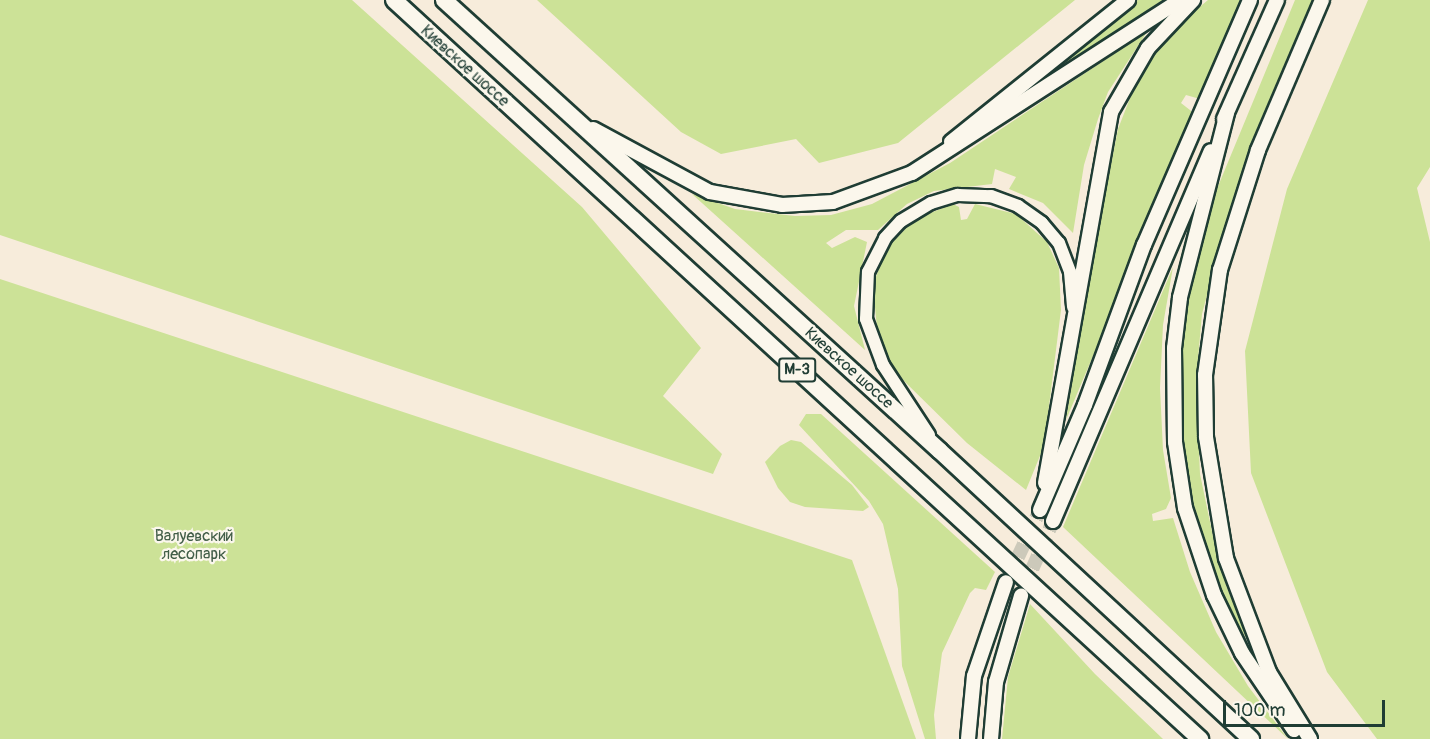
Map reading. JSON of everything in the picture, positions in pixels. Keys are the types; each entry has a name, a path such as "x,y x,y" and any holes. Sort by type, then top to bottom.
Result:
{"highway":[{"name":"Киевское шоссе","path":"394,0 1200,739"},
{"name":"Киевское шоссе","path":"444,0 940,451 1251,739"}],"main road":[{"path":"912,173 1128,0"},
{"path":"568,115 692,185 746,201 795,205 833,202 912,173 1180,0"},
{"path":"1193,0 1148,48 1112,112 1040,510 1085,405 1144,245 1250,0"},
{"path":"1053,521 1277,0"},
{"path":"1257,47 1287,0"},
{"path":"1310,739 1269,672 1226,558 1206,437 1205,375 1220,270 1258,150 1322,0"},
{"path":"1227,113 1180,298 1174,348 1175,442 1188,519 1214,596 1256,677 1301,739"},
{"path":"968,739 974,676 1006,582"},
{"path":"991,739 996,682 1021,596"}],"street":[{"path":"940,451 882,365 866,319 868,272 895,226 918,209 952,196 983,195 1012,203 1042,223 1059,243 1070,272 1074,312"}],"green space":[{"path":"0,0 352,0 582,207 701,348 663,396 722,454 713,474 0,235"},
{"path":"537,0 1075,0 898,143 819,163 796,139 721,154 681,132"},
{"path":"1138,0 1163,0 1037,84 1103,28"},
{"path":"1208,0 1242,0 1200,99 1186,95 1181,103 1195,114 1066,420 1088,280 1118,129 1137,80 1151,58 1177,26"},
{"path":"1295,0 1314,0 1234,195 1202,314 1196,381 1200,474 1214,541 1227,588 1254,651 1226,605 1209,563 1189,490 1179,416 1181,324 1202,225"},
{"path":"1368,0 1430,0 1430,167 1417,188 1430,242 1430,739 1377,739 1327,672 1251,473 1245,351 1287,189"},
{"path":"1147,32 1108,92 1098,119 1084,165 1073,233 1043,203 1009,189 1016,177 995,169 992,184 934,191 907,204 878,230 846,230 826,243 832,248 855,237 867,242 854,306 865,350 692,194 735,209 795,216 831,215 872,204 950,163"},
{"path":"953,204 959,207 961,220 967,219 975,204 1016,214 1047,242 1059,268 1061,310 1044,446 1026,490 967,443 903,380 889,361 877,329 873,285 886,249 915,219"},
{"path":"1173,267 1163,325 1160,388 1163,450 1171,498 1166,509 1152,514 1153,521 1173,518 1190,572 1216,632 1248,686 1288,739 1063,527"},
{"name":"Валуевский лесопарк","path":"0,279 852,560 916,739 0,739"},
{"path":"806,414 821,414 995,572 986,590 975,588 970,593 942,653 934,715 936,739 925,739 902,666 898,589 883,524 869,501 799,425"},
{"path":"791,440 801,442 852,485 869,507 863,511 805,507 790,502 778,488 765,462 780,446"},
{"path":"1030,604 1095,674 1163,739 1002,739 1008,677"}],"tunnel":[{"path":"1009,576 1040,510"},
{"path":"1024,588 1053,521"}]}
